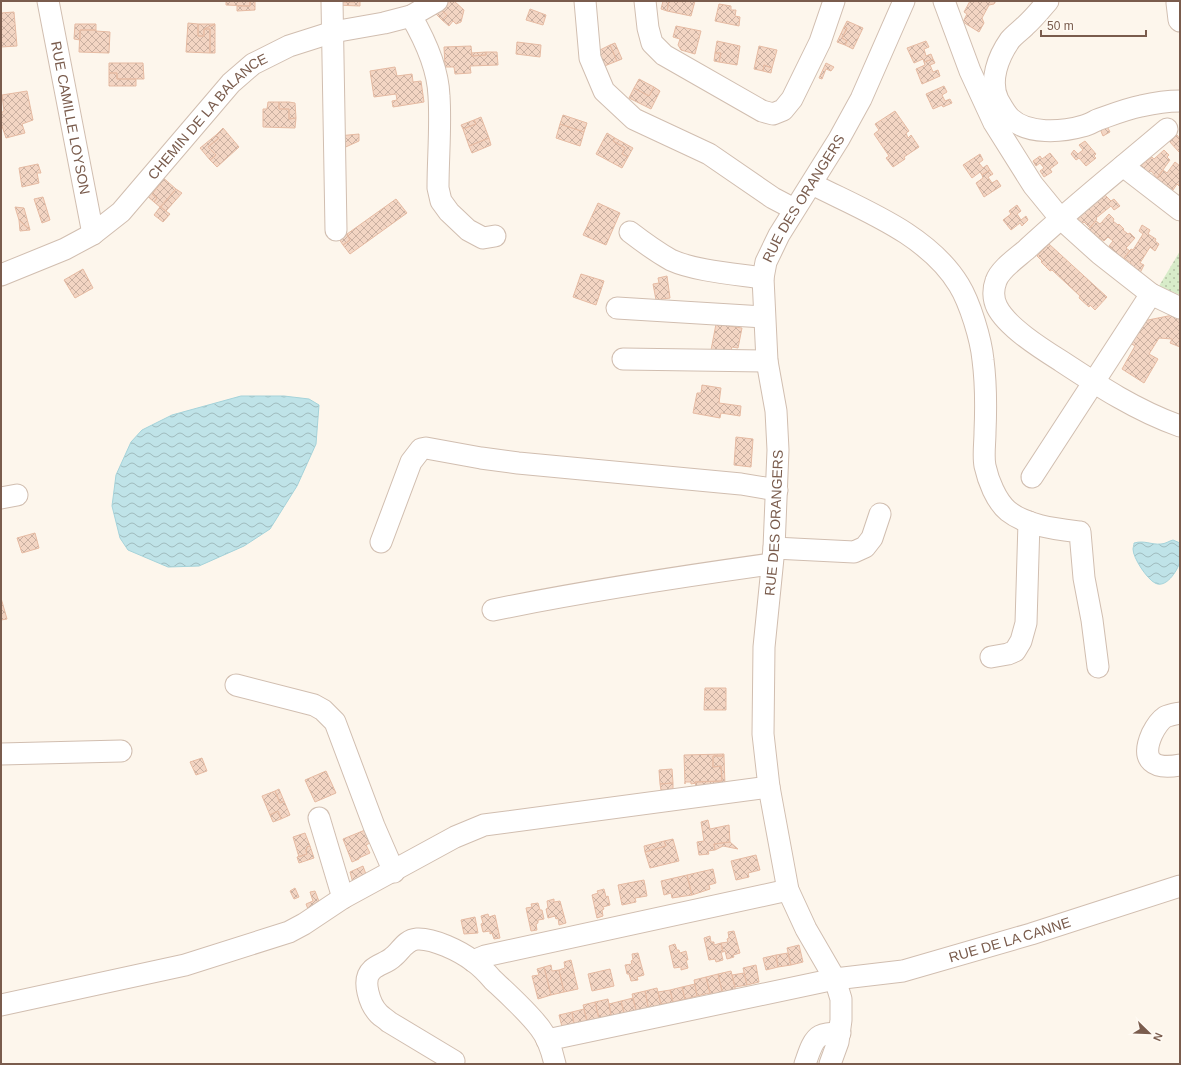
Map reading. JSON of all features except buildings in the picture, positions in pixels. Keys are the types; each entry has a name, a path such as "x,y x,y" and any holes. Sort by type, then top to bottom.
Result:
{"street":[{"name":"RUE CAMILLE LOYSON","path":"48,1 93,234"},
{"path":"332,1 336,230"},
{"name":"CHEMIN DE LA BALANCE","path":"1,275 65,248 93,234 121,212 231,83 253,64 289,46 332,32 384,23 411,16 437,1"},
{"path":"585,1 590,58 604,91 634,119 709,154 773,198 794,209"},
{"path":"645,1 648,28 652,43 664,55 762,111 774,114 783,110 792,99 820,42 834,1"},
{"name":"RUE DES ORANGERS","path":"830,1064 840,1033 841,999 835,979 806,928 788,890 769,787 763,734 764,655 773,556 778,450 776,411 767,361 763,278 766,262 779,235 794,209 812,184 845,128 860,99 904,1"},
{"path":"944,1 970,71 994,123 1033,185 1060,218 1100,254 1151,294 1180,308"},
{"path":"1048,1 1010,39 998,62 994,83 996,96 1010,118 1018,124 1029,128 1042,131 1054,131 1084,126 1113,114 1140,106 1165,101 1180,101"},
{"path":"1178,1 1180,21"},
{"path":"411,16 430,55 439,95 438,188 441,201 458,222 475,235 483,238 495,236"},
{"path":"1167,129 1060,218 999,274 994,290 994,299 997,308 1008,321 1036,344 1093,382 1133,406 1180,426"},
{"path":"1123,166 1180,210"},
{"path":"812,184 905,232 944,266 959,285 967,301 983,359 986,412 984,464 992,486 1000,502 1008,511 1029,522 1080,532 1084,578 1092,620 1098,667"},
{"path":"630,232 645,244 672,260 691,267 763,278"},
{"path":"1032,477 1151,294"},
{"path":"617,308 764,317"},
{"path":"623,359 767,361"},
{"path":"381,542 411,462 421,449 426,448 518,463 734,483 777,490"},
{"path":"493,610 555,597 667,579 773,556 854,552 865,547 872,538 880,514"},
{"path":"991,657 1008,654 1015,651 1021,641 1026,623 1029,522"},
{"path":"236,685 314,706 323,710 335,722 374,826 394,872"},
{"path":"1180,712 1165,717 1159,723 1147,749 1147,755 1158,765 1166,767 1180,764"},
{"path":"1,754 121,751"},
{"path":"1,1005 185,965 289,932 304,924 343,898 394,872 455,837 484,825 769,787"},
{"path":"318,818 343,898"},
{"name":"RUE DE LA CANNE","path":"547,1040 835,979 903,971 1031,934 1180,886"},
{"path":"473,961 485,956 788,890"},
{"path":"454,1061 389,1022 379,1014 371,1003 367,981 372,969 386,963 409,941 417,939 425,940 447,946 473,961 508,994 540,1028 547,1040 555,1064"},
{"path":"806,1064 817,1039 820,1036 825,1034 840,1033"}],"green space":[{"path":"1180,251 1180,295 1159,286"}],"water":[{"path":"241,396 284,396 309,399 319,405 316,444 297,486 270,529 244,546 199,566 168,567 128,550 120,538 112,506 116,475 131,442 142,430 172,415"},
{"path":"1173,540 1180,543 1179,566 1174,574 1163,584 1155,583 1148,577 1138,563 1133,549 1134,543 1141,542 1164,544"}]}
